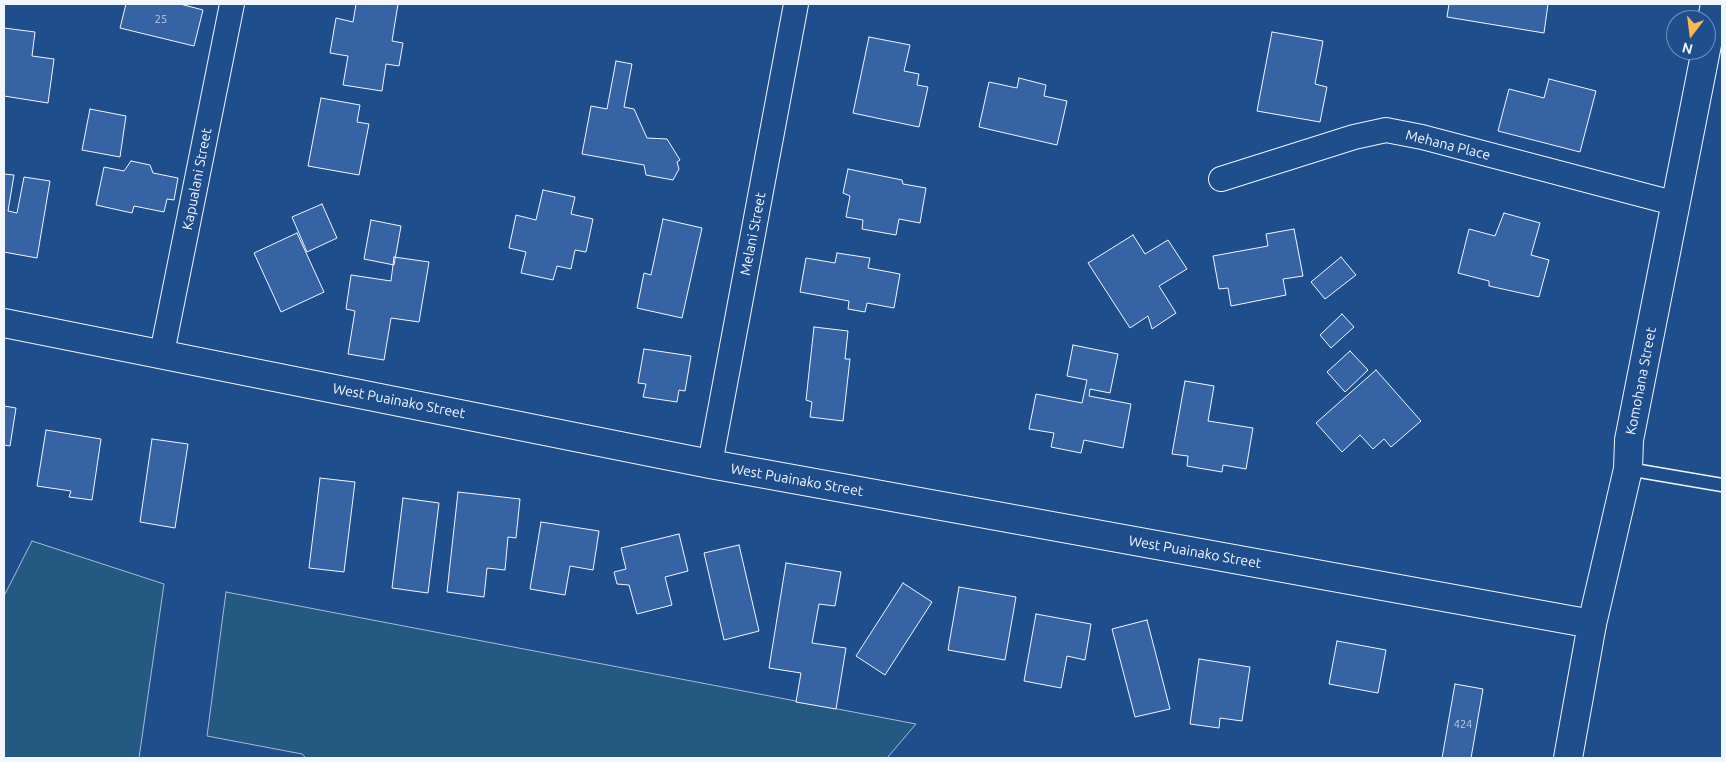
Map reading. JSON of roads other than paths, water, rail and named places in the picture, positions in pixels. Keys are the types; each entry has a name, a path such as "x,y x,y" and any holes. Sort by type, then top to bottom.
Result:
{"main road":[{"name":"Komohana Street","path":"1568,758 1592,624 1628,468 1629,440 1715,4"},
{"name":"West Puainako Street","path":"4,323 162,353 710,464 1592,624"}],"street":[{"name":"Kapualani Street","path":"162,353 232,4"},
{"name":"Melani Street","path":"710,464 796,4"},
{"name":"Mehana Place","path":"1220,179 1354,137 1386,130 1422,137 1677,204"}],"lane":[{"path":"1628,468 1722,485"}]}
